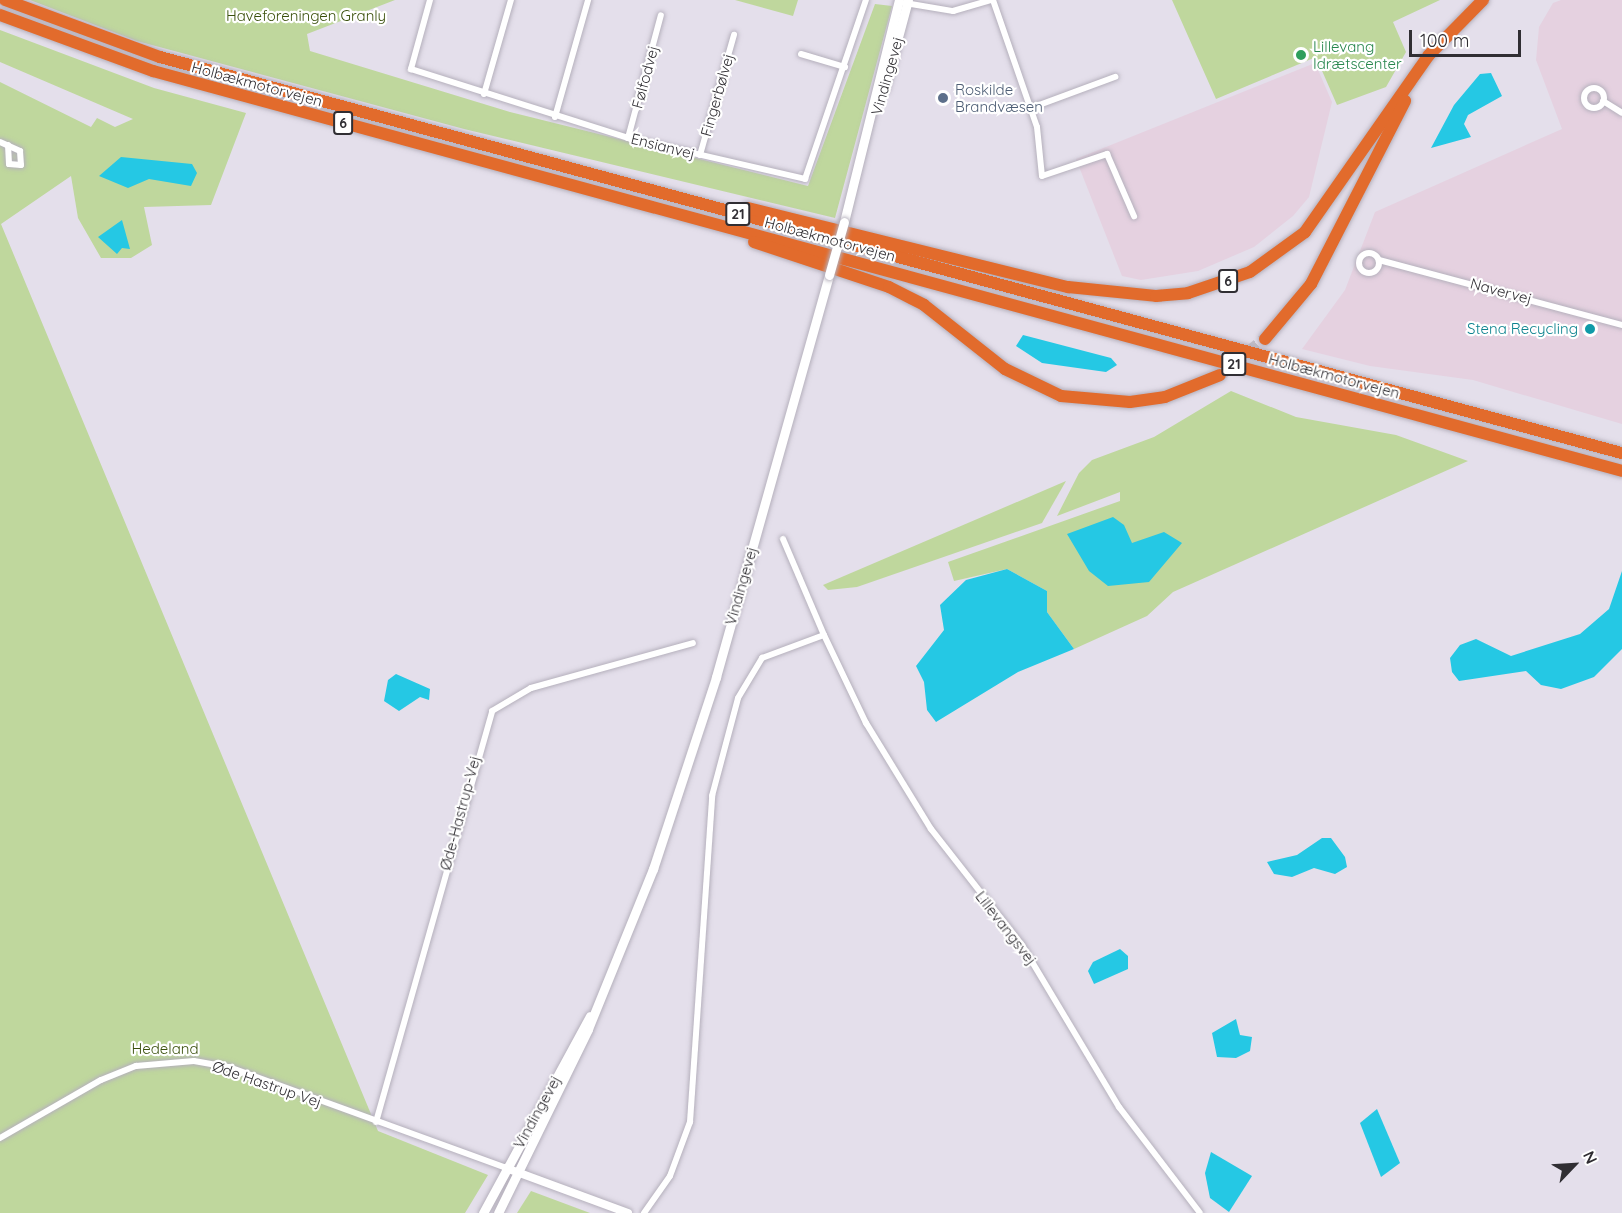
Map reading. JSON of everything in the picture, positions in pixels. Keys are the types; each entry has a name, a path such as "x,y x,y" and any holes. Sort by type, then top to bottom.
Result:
{"highway":[{"name":"Holbækmotorvejen","path":"5,0 160,57 1622,453"},
{"name":"6","path":"648,189 716,201 1068,287 1156,296 1188,293 1250,272 1305,232 1429,56 1483,0"},
{"path":"1265,339 1322,265 1406,99 1432,63 1495,0"},
{"name":"Holbækmotorvejen","path":"0,15 153,71 1622,471"},
{"name":"6","path":"691,217 889,287 924,305 1005,369 1061,396 1130,402 1165,397 1220,375"}],"main road":[{"name":"Vindingevej","path":"498,1213 520,1173 593,1011 685,777 844,222 902,1"},
{"name":"Vindingevej","path":"483,1213 582,1026 593,1011"}],"street":[{"name":"Ensianvej","path":"430,0 411,69 555,117 628,138 806,180 867,0"},
{"path":"484,94 511,0"},
{"path":"555,117 588,0"},
{"path":"902,1 953,11 992,0 1031,108 1043,178 1107,154 1134,216"},
{"name":"Følfodvej","path":"628,138 661,15"},
{"name":"Fingerbølvej","path":"700,155 734,35"},
{"path":"801,54 846,67"},
{"path":"1031,108 1115,77"},
{"path":"1603,101 1622,113"},
{"path":"0,142 8,145"},
{"name":"Navervej","path":"1379,260 1622,325"},
{"name":"Lillevangsvej","path":"783,539 866,723 931,830 1022,945 1119,1107 1200,1213"},
{"path":"644,1213 670,1176 690,1122 712,796 738,699 762,658 824,634"},
{"name":"Øde-Hastrup-Vej","path":"376,1122 492,711 531,688 693,643"},
{"name":"Øde Hastrup Vej","path":"0,1138 101,1080 165,1061 229,1067 506,1168"},
{"path":"506,1168 628,1213"}],"shaded area":[{"path":"1561,0 1622,0 1622,424 1473,380 1370,366 1302,349 1345,290 1375,212 1562,129 1536,60 1539,27 1553,3"},
{"path":"1315,63 1332,102 1309,197 1293,216 1254,247 1198,271 1141,280 1122,276 1076,159"}],"green space":[{"name":"Haveforeningen Granly","path":"30,0 395,0 307,34 310,51 510,112 808,186 875,4 892,6 835,218 464,129 137,41"},
{"path":"735,0 798,0 793,16"},
{"name":"Lillevang Idrætscenter","path":"1172,0 1440,0 1393,22 1406,52 1386,87 1337,105 1316,57 1216,99"},
{"name":"Hedeland","path":"0,30 154,88 246,113 211,205 144,207 152,245 131,258 101,258 78,218 71,176 1,224 378,1131 488,1175 465,1213 0,1213 0,82 91,127 97,118 115,127 133,119 0,62"},
{"path":"1231,391 1296,417 1396,435 1468,461 1173,592 1147,616 1074,649 1047,612 1047,591 1007,569 954,581 948,562 1120,501 1120,492 1057,516 1079,473 1092,460 1154,437"},
{"path":"1066,481 1042,523 857,587 828,590 823,585"},
{"path":"531,1191 590,1213 517,1213"}],"water":[{"path":"1491,73 1502,96 1468,115 1464,124 1471,137 1431,148 1454,105 1480,74"},
{"path":"121,157 192,164 197,173 191,186 149,179 128,188 99,176"},
{"path":"122,220 130,249 122,248 117,254 98,237"},
{"path":"1023,335 1111,358 1117,365 1106,372 1042,363 1016,346"},
{"path":"1113,517 1124,525 1132,543 1164,532 1182,543 1149,582 1108,586 1089,571 1067,534"},
{"path":"1007,569 1047,591 1047,612 1074,649 1018,672 936,722 927,710 924,682 916,666 944,630 940,605 966,580"},
{"path":"1622,571 1622,649 1594,677 1561,689 1541,685 1526,671 1459,681 1452,672 1450,658 1460,645 1476,639 1511,656 1580,634 1609,609"},
{"path":"396,674 430,689 429,700 420,697 399,711 384,701 388,680"},
{"path":"1322,838 1331,838 1345,857 1347,867 1335,874 1314,868 1292,877 1274,874 1267,862 1297,855"},
{"path":"1120,949 1128,956 1128,969 1094,984 1088,971 1093,962"},
{"path":"1236,1019 1240,1035 1252,1037 1250,1051 1236,1058 1217,1057 1212,1033"},
{"path":"1377,1109 1400,1163 1381,1177 1360,1123"},
{"path":"1211,1152 1252,1176 1229,1212 1210,1198 1205,1173"}],"tunnel":[{"path":"1220,375 1265,339"}],"place":[{"name":"Lillevang Idrætscenter","path":"1301,55"},
{"name":"Roskilde Brandvæsen","path":"943,98"},
{"name":"Stena Recycling","path":"1590,329"}]}
